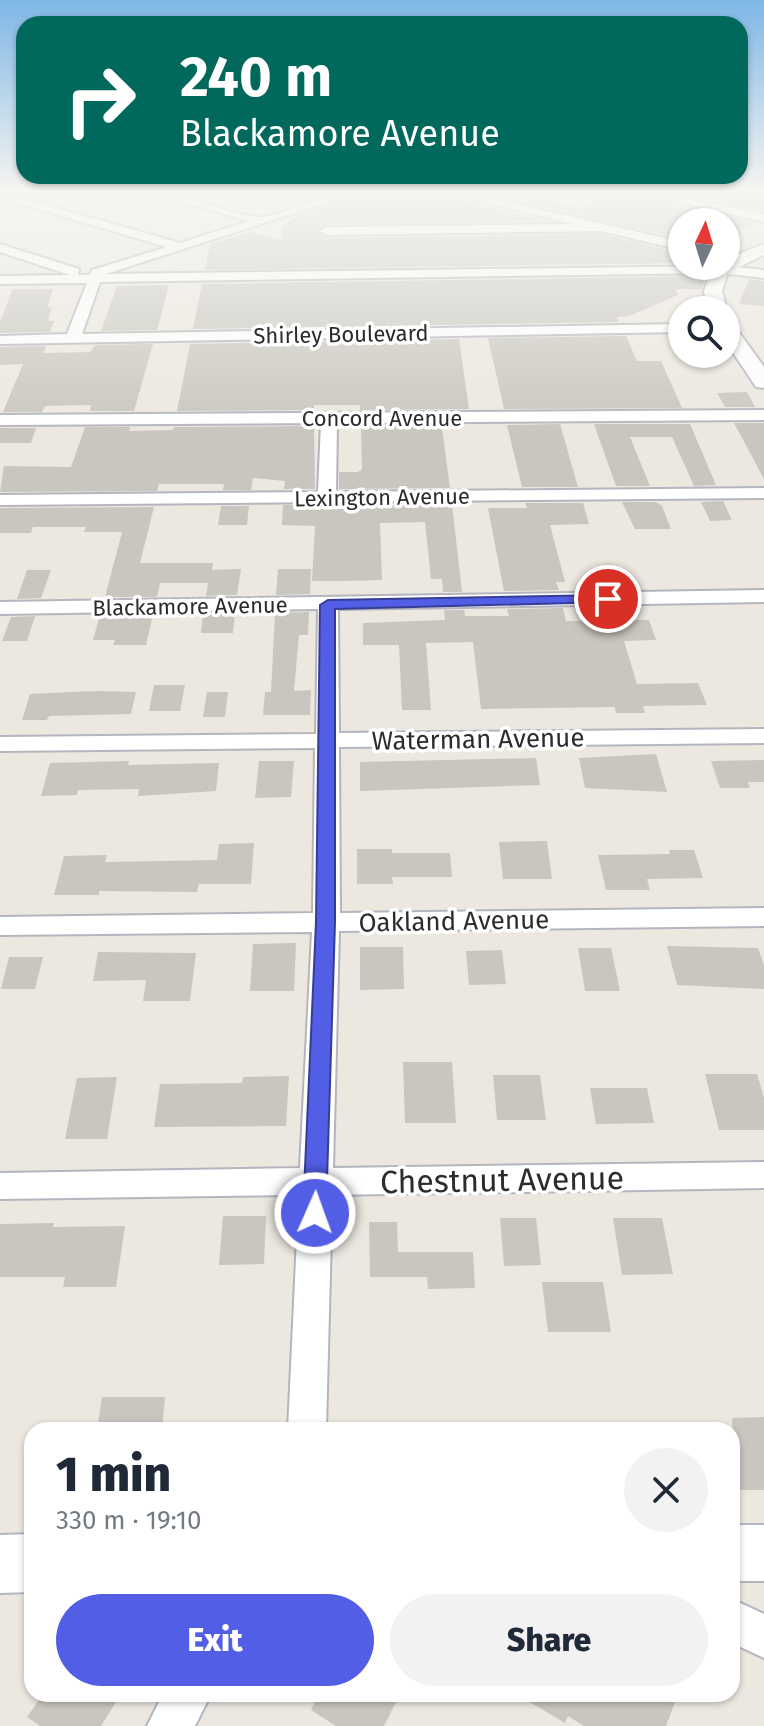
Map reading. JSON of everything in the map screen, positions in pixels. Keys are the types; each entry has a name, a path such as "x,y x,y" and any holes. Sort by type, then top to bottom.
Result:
{"street":[{"path":"75,273 92,278"},
{"path":"73,338 92,278 98,273"},
{"path":"0,280 480,273"},
{"name":"Shirley Boulevard","path":"0,340 668,328"},
{"path":"740,348 764,382"},
{"name":"Concord Avenue","path":"0,420 764,415"},
{"path":"327,498 329,419"},
{"name":"Lexington Avenue","path":"0,500 764,493"},
{"name":"Blackamore Avenue","path":"0,608 764,596"},
{"path":"307,1422 326,922 328,605"},
{"name":"Waterman Avenue","path":"0,744 764,736"},
{"name":"Oakland Avenue","path":"0,926 764,917"},
{"name":"Chestnut Avenue","path":"0,1186 764,1175"},
{"path":"740,1553 764,1553"},
{"path":"0,1564 24,1563"},
{"path":"740,1624 764,1637"},
{"path":"169,1726 184,1702"}],"building":[{"path":"668,277 668,280 705,280 702,289 675,289 678,295 668,296 668,299 630,316 617,317 619,322 193,329 202,284"},
{"path":"749,279 764,281 764,306 740,304"},
{"path":"169,285 157,330 101,331 117,286"},
{"path":"13,289 53,289 47,308 52,307 48,321 54,321 50,332 0,333 0,321"},
{"path":"626,336 637,361 661,361 682,408 504,409 488,338"},
{"path":"459,339 469,409 360,410 360,405 314,405 314,410 177,411 190,344"},
{"path":"153,344 134,411 90,411 91,405 45,406 42,412 3,412 23,364 0,365 0,347 46,346 44,353 90,352 95,345"},
{"path":"747,392 755,407 725,407 717,393"},
{"path":"734,423 764,423 764,479"},
{"path":"560,424 578,487 522,487 507,425"},
{"path":"594,424 690,424 716,485 694,486 672,437 630,437 650,486 616,486"},
{"path":"464,425 442,428 450,488 339,489 339,472 358,472 362,469 361,426"},
{"path":"314,426 315,489 284,489 285,481 253,478 251,490 223,490 224,484 159,484 157,491 0,492 4,466 71,467 85,427 130,427 129,431 173,430 174,427"},
{"path":"0,428 36,428 31,443 0,443"},
{"path":"723,501 732,520 710,521 701,502"},
{"path":"622,502 656,502 662,506 671,529 635,529"},
{"path":"525,503 583,503 589,524 550,525 565,582 556,582 559,590 504,591 488,508 527,508"},
{"path":"452,504 462,592 443,592 442,579 431,579 425,522 380,523 382,580 345,581 312,581 315,526 282,525 283,505"},
{"path":"221,506 249,506 247,525 218,525"},
{"path":"154,507 140,563 213,563 212,570 241,569 237,595 206,596 208,583 160,583 157,597 105,597 122,532 84,532 86,527 33,527 31,533 0,533 0,508"},
{"path":"278,569 311,569 310,594 276,595"},
{"path":"27,570 51,570 41,598 17,599"},
{"path":"563,608 566,621 649,620 656,640 624,641 637,684 698,683 707,705 643,706 645,713 616,713 615,707 481,709 473,642 426,643 431,710 402,710 399,645 363,645 363,623 445,620 444,610 464,610 465,616 509,616 507,609"},
{"path":"309,612 308,635 299,635 294,691 311,690 310,715 263,715 265,692 271,692 275,613"},
{"path":"235,613 233,633 201,633 203,614"},
{"path":"100,615 153,615 146,645 113,645 115,640 93,640"},
{"path":"35,616 27,641 2,641 11,617"},
{"path":"154,685 185,685 180,711 149,711"},
{"path":"136,692 131,714 49,716 47,720 22,720 30,694"},
{"path":"207,692 228,692 225,717 203,717"},
{"path":"656,754 667,792 585,788 579,758"},
{"path":"536,758 540,785 360,791 360,762"},
{"path":"764,760 764,782 748,782 750,788 720,788 711,761"},
{"path":"129,761 128,765 219,763 216,791 138,796 139,789 78,790 77,795 41,796 50,763"},
{"path":"259,761 294,761 291,797 255,798"},
{"path":"547,841 552,879 503,879 499,842"},
{"path":"254,843 251,884 199,884 197,892 99,891 99,895 54,895 64,856 107,855 105,862 217,860 219,844"},
{"path":"357,849 392,849 392,853 450,853 452,877 392,877 393,884 357,884"},
{"path":"669,850 694,850 703,878 647,879 650,890 606,890 598,855 670,854"},
{"path":"296,943 294,991 250,991 253,944"},
{"path":"667,946 758,948 764,965 764,989 677,985"},
{"path":"360,947 403,947 404,989 360,990"},
{"path":"578,948 611,948 620,991 585,991"},
{"path":"502,950 506,984 469,985 466,951"},
{"path":"98,952 196,953 190,1001 143,1001 146,980 93,981"},
{"path":"9,957 43,957 35,989 1,989"},
{"path":"403,1062 452,1062 456,1123 405,1123"},
{"path":"705,1074 757,1074 764,1098 764,1130 719,1130"},
{"path":"493,1075 540,1075 546,1120 497,1120"},
{"path":"289,1076 286,1126 154,1127 160,1084 242,1083 243,1077"},
{"path":"117,1077 107,1139 65,1139 77,1078"},
{"path":"590,1088 647,1088 654,1123 596,1124"},
{"path":"223,1216 266,1216 264,1264 219,1265"},
{"path":"500,1218 536,1218 541,1265 504,1266"},
{"path":"613,1218 662,1218 673,1274 622,1275"},
{"path":"369,1222 397,1222 398,1252 473,1252 475,1288 428,1289 427,1277 370,1277"},
{"path":"54,1223 53,1227 125,1226 116,1287 63,1287 65,1277 0,1277 0,1224"},
{"path":"542,1282 603,1282 611,1332 548,1332"},
{"path":"102,1397 165,1397 163,1422 98,1422"},
{"path":"764,1417 764,1490 740,1490 740,1422 732,1422 732,1418"},
{"path":"37,1702 116,1702 101,1726 40,1726 27,1717"},
{"path":"315,1702 396,1702 384,1726 336,1726 311,1710"},
{"path":"530,1702 675,1702 666,1726 584,1726 568,1716 565,1723"}],"route":[{"path":"315,1213 326,922 328,605 608,599"}]}
